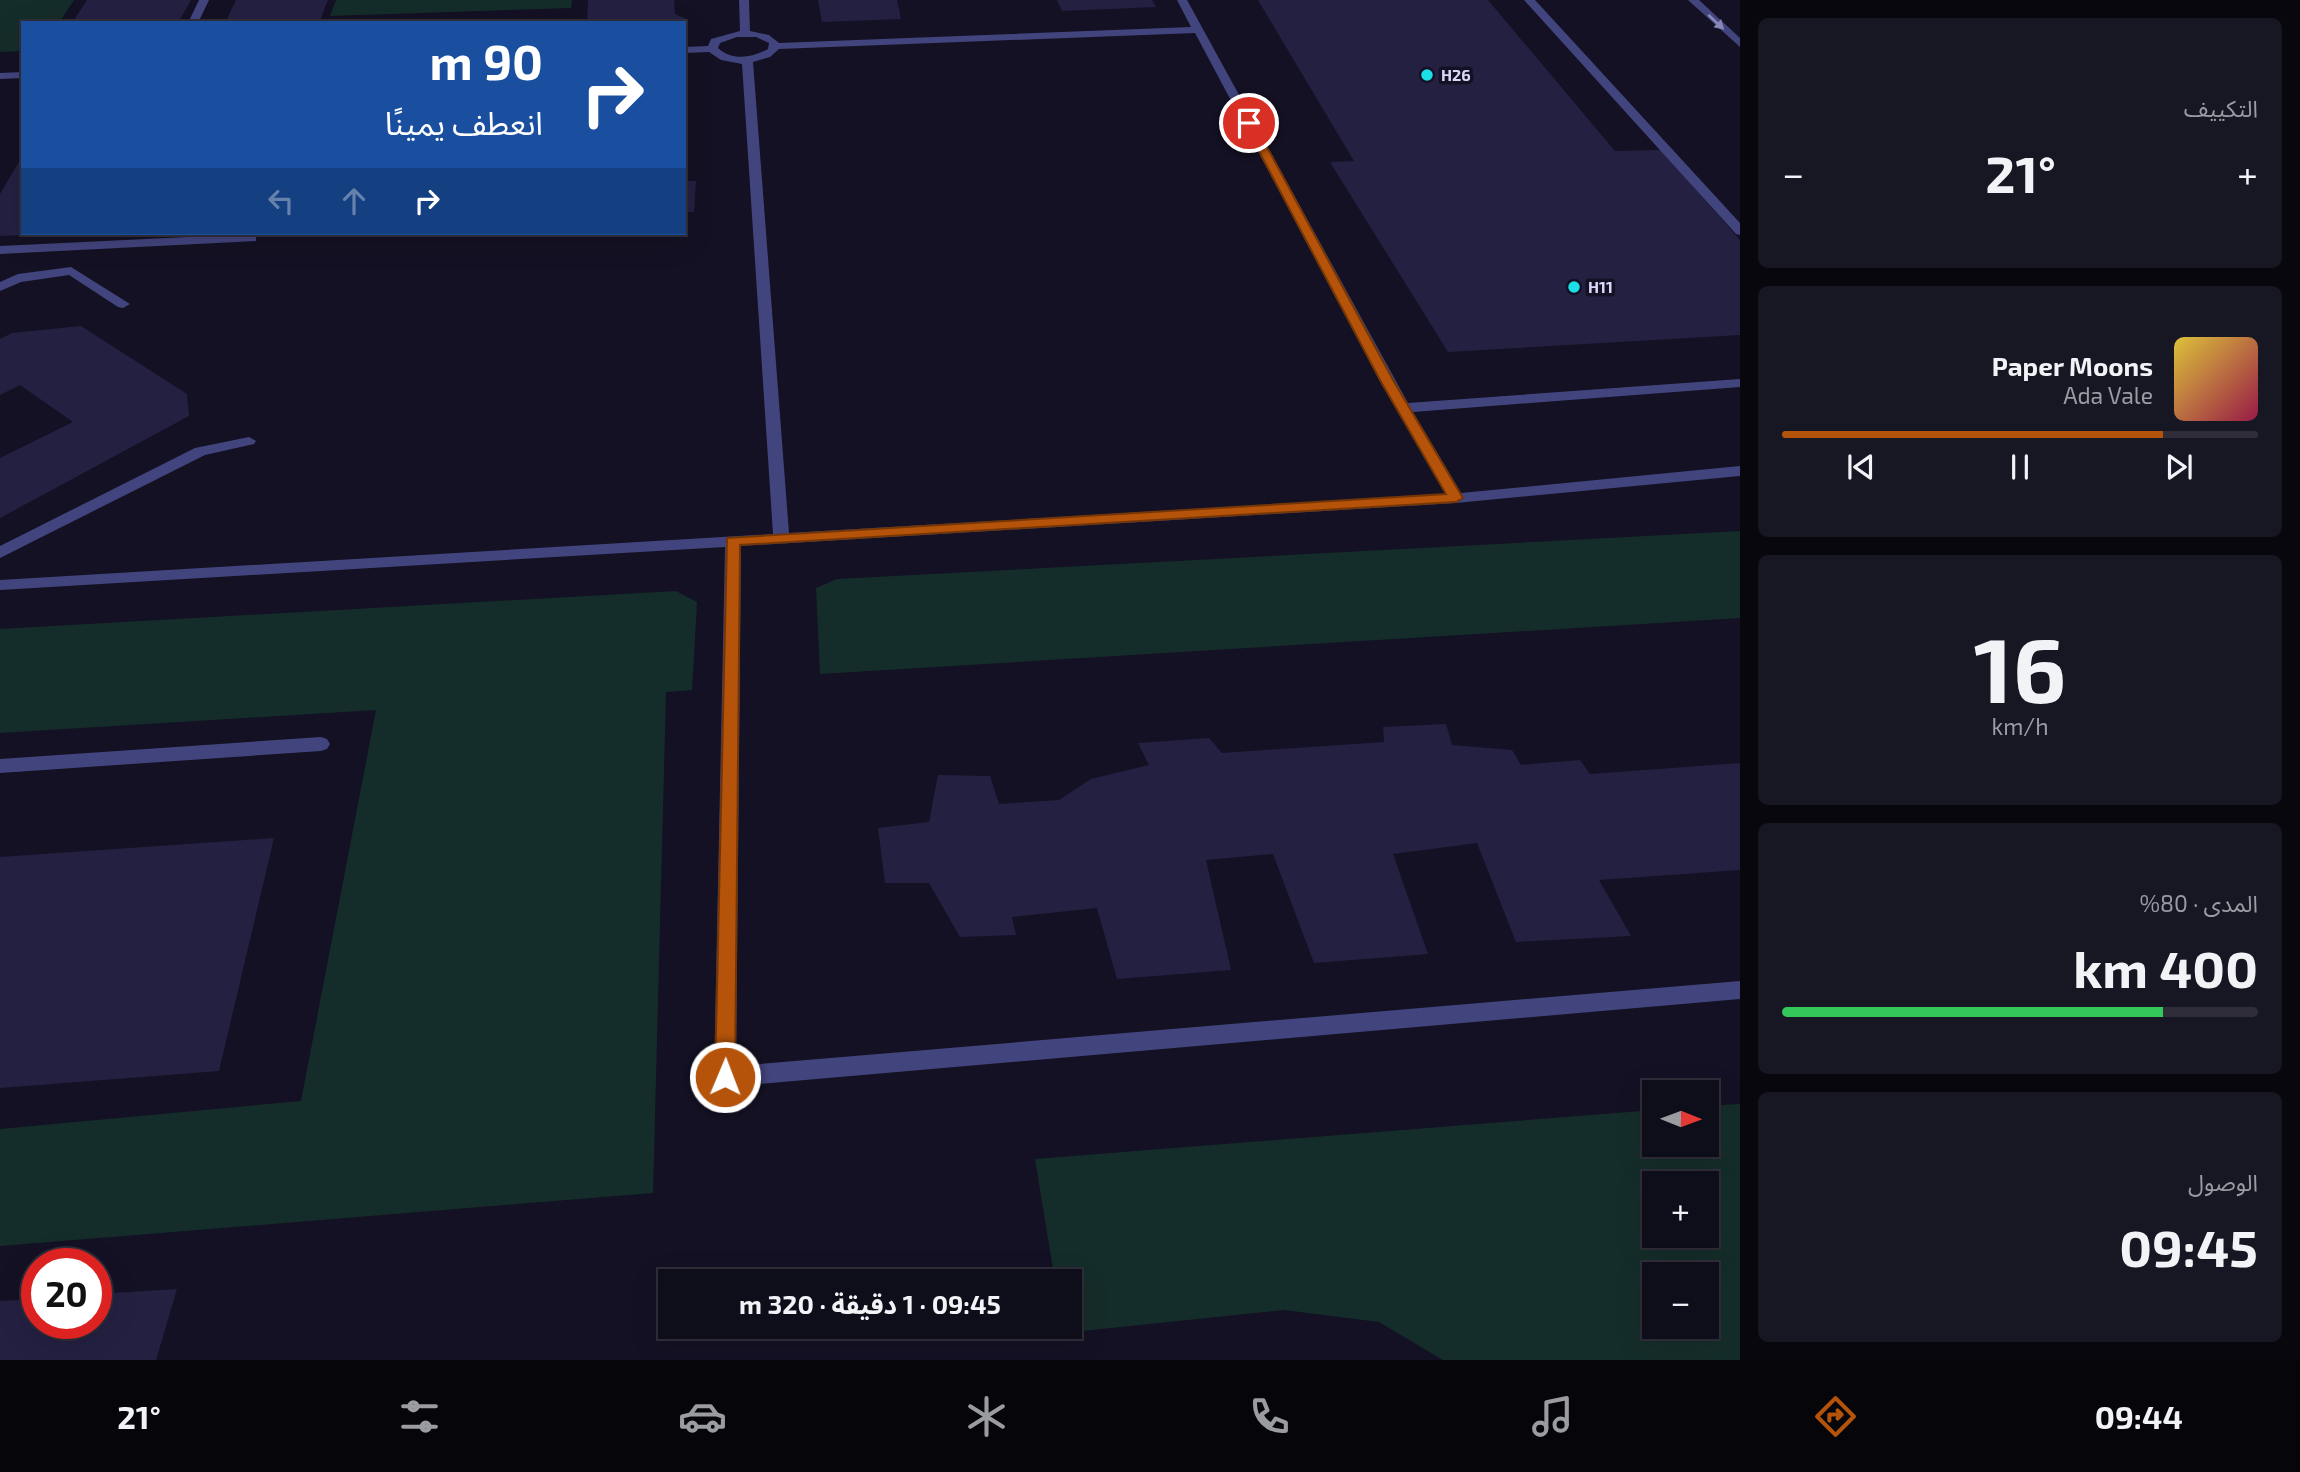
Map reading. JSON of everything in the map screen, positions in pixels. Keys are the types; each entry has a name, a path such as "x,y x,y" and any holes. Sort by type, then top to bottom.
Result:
{"lane":[{"path":"193,21 204,0"},
{"path":"744,0 746,33"},
{"path":"1182,0 1403,408 1456,498"},
{"path":"1529,0 1740,231"},
{"path":"1693,0 1740,44"},
{"path":"712,49 721,38 746,33 763,36 775,46 1199,30"},
{"path":"686,50 712,49 728,59 747,61 767,55 775,46"},
{"path":"747,61 781,539"},
{"path":"0,76 21,75"},
{"path":"85,246 90,235"},
{"path":"0,250 251,238"},
{"path":"0,287 18,278 71,271 123,304"},
{"path":"1403,408 1740,383"},
{"path":"0,553 200,451 249,441"},
{"path":"0,585 1456,498 1738,469"},
{"path":"733,541 725,1077 1740,990"},
{"path":"0,766 321,744"}],"green space":[{"path":"0,0 74,0 60,21 21,21 21,51 0,52"},
{"path":"336,0 572,0 571,8 330,16"},
{"path":"1740,531 1740,618 820,674 816,588 837,579"},
{"path":"676,591 697,602 692,690 666,692 653,1193 0,1246 0,1129 301,1101 376,710 0,733 0,629"},
{"path":"1740,1104 1740,1360 1443,1360 1379,1322 1284,1310 1082,1331 1082,1269 1053,1269 1035,1159 1642,1111 1642,1157 1719,1157 1719,1105"}],"building":[{"path":"87,0 191,0 179,21 73,21"},
{"path":"236,0 328,0 320,21 226,21"},
{"path":"588,0 674,0 675,14 689,20 686,21 587,21"},
{"path":"818,0 897,0 901,19 822,22"},
{"path":"1057,0 1152,0 1156,7 1062,11"},
{"name":"H11","path":"1258,0 1488,0 1615,151 1661,150 1740,240 1740,335 1448,352 1330,162 1354,161"},
{"path":"21,158 23,235 0,236 0,194"},
{"path":"686,181 696,181 694,212 686,212"},
{"path":"81,326 187,394 189,416 0,518 0,458 73,422 20,385 0,395 0,339 12,333"},
{"path":"1446,724 1452,745 1512,750 1521,765 1580,760 1590,774 1740,763 1740,870 1599,880 1631,936 1516,942 1477,843 1393,854 1428,954 1314,963 1273,854 1206,860 1231,970 1117,979 1097,908 1012,917 1016,935 960,937 929,883 885,883 878,828 929,822 938,775 990,776 999,804 1059,800 1091,779 1149,765 1138,743 1209,738 1222,753 1384,742 1383,727"},
{"path":"274,838 219,1071 0,1088 0,857"},
{"path":"177,1289 156,1360 0,1360 0,1301 21,1300 21,1339 112,1339 112,1293"}],"place":[{"name":"H26","path":"1427,75"},
{"name":"H11","path":"1574,287"}],"route":[{"path":"725,1077 733,541 1456,498 1387,380 1249,123"}]}
